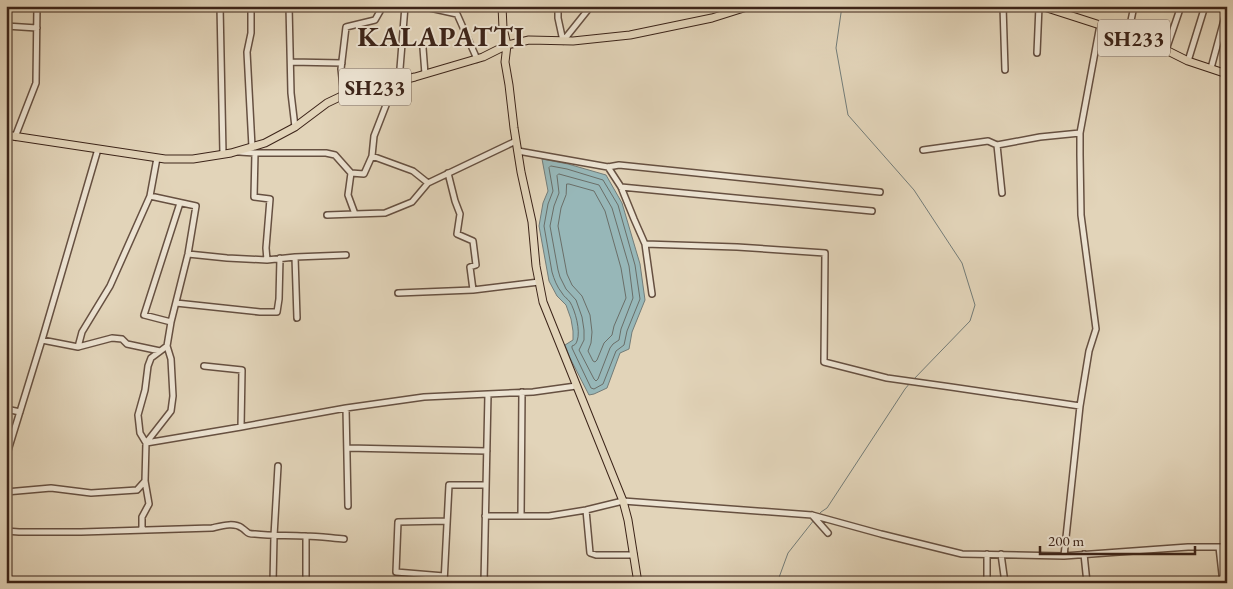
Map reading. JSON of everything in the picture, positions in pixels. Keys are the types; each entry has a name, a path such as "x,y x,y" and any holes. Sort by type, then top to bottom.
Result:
{"main road":[{"path":"502,6 503,28 507,45 505,62 516,141 532,222 536,266 543,302 623,501 638,583"},
{"name":"SH233","path":"6,135 158,158 194,159 253,150 295,127 327,103 344,95 477,59 507,45 529,40 574,41 630,35 712,18 750,6"},
{"name":"SH233","path":"1040,6 1100,25 1166,50 1188,61 1227,74"}],"street":[{"path":"15,136 36,82 37,6"},
{"path":"220,6 223,154"},
{"path":"251,6 251,33 246,52 253,150 254,197 270,199 266,248 267,260"},
{"path":"289,6 291,93 295,127"},
{"path":"344,95 341,70 346,26 375,20 383,6"},
{"path":"350,173 364,174 372,156 374,136 397,81 405,6"},
{"path":"422,6 457,14"},
{"path":"458,6 457,14 477,59"},
{"path":"558,6 558,18 563,41"},
{"path":"563,41 591,6"},
{"path":"1003,6 1005,70"},
{"path":"1037,53 1040,6"},
{"path":"1128,36 1134,6"},
{"path":"1166,50 1181,6"},
{"path":"1188,61 1205,6"},
{"path":"1211,68 1227,9"},
{"path":"1064,556 1080,406 1089,351 1096,329 1081,215 1080,133 1100,25"},
{"path":"6,26 37,28"},
{"path":"423,48 425,74"},
{"path":"291,62 342,63"},
{"path":"923,150 988,141 997,145 1040,137 1080,133"},
{"path":"327,215 385,213 412,202 428,183 516,141"},
{"path":"997,145 1002,193"},
{"path":"6,458 98,149"},
{"path":"253,150 335,155 350,173 348,195 355,214"},
{"path":"518,151 608,167 619,165 880,192"},
{"path":"372,156 413,171 428,183"},
{"path":"78,347 82,332 110,286 150,196 158,158"},
{"path":"608,167 621,187 645,244 652,294"},
{"path":"448,173 460,214 457,234 473,241 476,265 470,267 473,290"},
{"path":"621,187 872,211"},
{"path":"146,443 171,411 173,387 171,359 167,346 188,254 196,206 150,196"},
{"path":"171,322 144,315 180,203"},
{"path":"645,244 737,247 825,253 824,362 898,380 1080,406"},
{"path":"188,254 267,260 346,255"},
{"path":"295,257 296,318"},
{"path":"176,303 260,312 277,312 280,258"},
{"path":"398,293 473,290 539,282"},
{"path":"42,340 78,347 112,338 122,339 127,344 160,351"},
{"path":"142,530 142,517 149,504 145,481 146,443 140,433 138,415 151,358 167,346"},
{"path":"204,366 242,370 241,427"},
{"path":"146,443 346,408 424,397 522,392 576,386"},
{"path":"522,392 522,516"},
{"path":"484,583 488,394"},
{"path":"346,408 348,506"},
{"path":"6,409 20,412"},
{"path":"347,448 487,451"},
{"path":"273,583 278,466"},
{"path":"6,492 51,488 91,493 138,490 145,481"},
{"path":"444,583 449,485 486,485"},
{"path":"485,516 549,516 623,501 812,515 962,554 1064,556 1188,547 1227,547"},
{"path":"586,510 590,553 596,555 634,555"},
{"path":"812,515 828,533"},
{"path":"444,576 396,572 398,522 447,521"},
{"path":"6,531 81,532 212,528 235,525 243,528 247,533 344,539"},
{"path":"306,536 306,583"},
{"path":"1219,547 1223,583"},
{"path":"987,554 987,583"},
{"path":"1001,554 1005,583"},
{"path":"1084,554 1087,583"}],"water":[{"path":"542,159 606,175 622,203 640,264 645,300 632,332 629,349 620,353 607,388 594,394 589,395 570,358 565,345 573,340 571,319 566,305 557,296 549,281 539,226 543,203 548,191"}],"waterway":[{"path":"843,6 836,48 848,115 914,190 962,263 975,305 970,321 913,380"},
{"path":"819,514 827,508 910,383"},
{"path":"777,583 788,553 814,520"}],"district":[{"name":"KALAPATTI","path":"441,36"}]}
